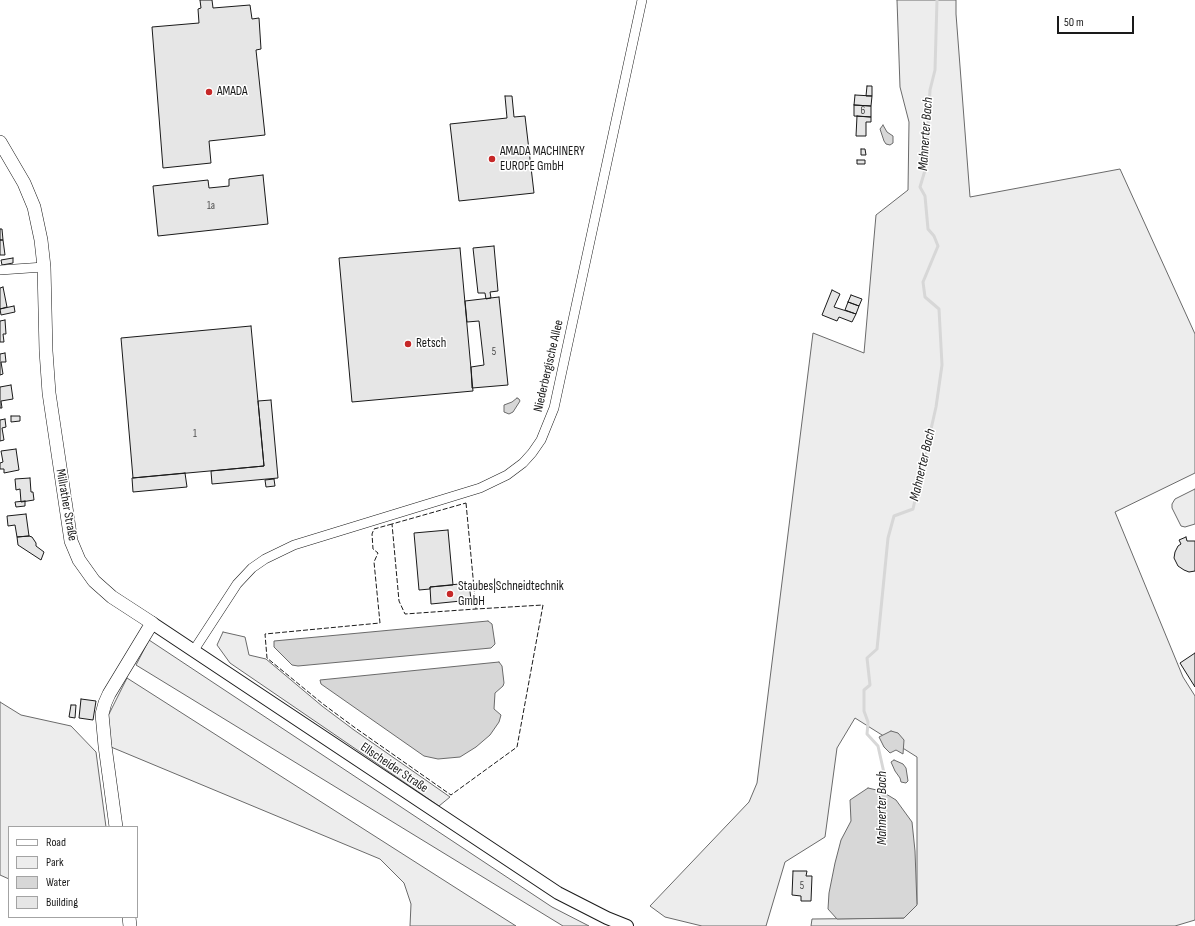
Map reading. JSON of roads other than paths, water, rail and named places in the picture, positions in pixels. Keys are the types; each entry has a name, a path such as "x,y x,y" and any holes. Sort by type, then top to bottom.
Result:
{"main road":[{"name":"Millrather Straße","path":"0,142 24,183 34,208 41,240 44,267 48,386 71,541 79,560 94,581 112,597 152,623"},
{"path":"116,826 102,728 102,714 109,694 152,623"}],"street":[{"name":"Niederbergische Allee","path":"194,650 236,584 252,568 265,559 294,545 480,488 507,475 523,463 532,453 546,430 554,408 642,0"},
{"path":"0,270 44,267"},
{"name":"Ellscheider Straße","path":"152,623 558,893 607,918 627,926"}],"water":[{"path":"883,125 887,132 893,136 893,143 890,145 886,144 884,141 880,129"},
{"path":"517,398 520,401 513,412 509,414 504,412 504,405"},
{"path":"488,621 492,624 495,644 491,648 298,666 292,665 274,647 274,641"},
{"path":"499,662 502,666 504,683 503,686 495,693 494,709 501,715 499,722 490,735 476,747 460,757 438,759 424,756 321,684 320,680"},
{"path":"891,731 898,733 904,740 903,754 896,750 890,753 884,747 879,737"},
{"path":"894,760 903,764 906,768 908,781 906,783 901,782 895,771 891,762"},
{"path":"868,788 881,791 896,800 912,822 915,851 917,905 904,918 837,919 828,909 829,893 841,840 851,821 850,800"}],"waterway":[{"name":"Mahnerter Bach","path":"881,793 884,773 878,746 867,734 868,722 864,711 864,690 870,685 867,658 877,649 888,538 894,516 913,509 936,407 942,365 939,309 925,297 923,282 938,246 934,236 928,229 925,196 920,187 926,167 930,90 935,70 937,0"}],"place":[{"name":"AMADA","path":"209,92"},
{"name":"AMADA MACHINERY EUROPE GmbH","path":"492,159"},
{"name":"Retsch","path":"408,344"},
{"name":"Staubes|Schneidtechnik GmbH","path":"450,594"}]}
